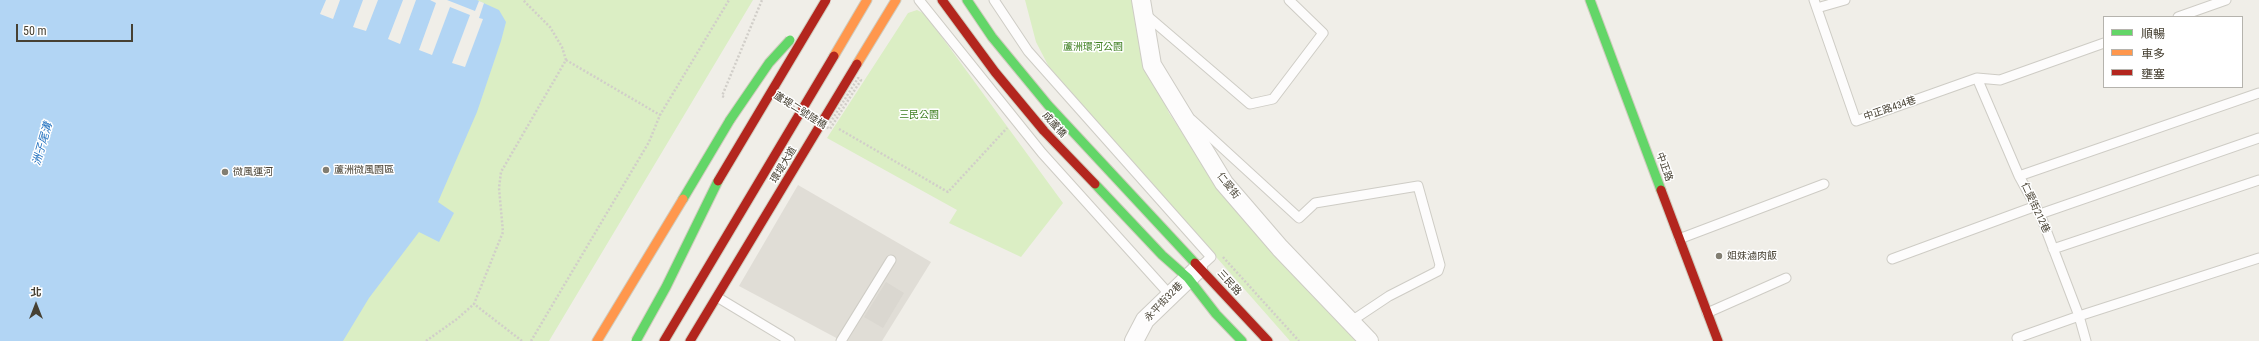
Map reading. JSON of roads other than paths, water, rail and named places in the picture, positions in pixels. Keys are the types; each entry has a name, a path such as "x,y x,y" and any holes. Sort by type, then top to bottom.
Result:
{"main road":[{"name":"環堤大道","path":"664,341 867,0"},
{"name":"環堤大道","path":"690,341 896,0"},
{"name":"成蘆橋","path":"942,0 995,72 1044,131 1162,255"},
{"name":"成蘆橋","path":"967,0 992,37 1048,105 1174,240"},
{"name":"中正路","path":"1590,0 1718,341"},
{"path":"597,341 730,120 769,63 825,1"},
{"path":"636,341 666,287 716,185 825,1"},
{"name":"三民路","path":"1174,240 1268,341"},
{"name":"三民路","path":"1162,255 1198,266"},
{"name":"三民路","path":"1198,266 1216,314 1242,341"}],"street":[{"name":"仁愛街","path":"1142,6 1152,65 1173,102 1224,183 1280,248 1369,341"},
{"name":"永平街32巷","path":"1134,341 1145,320 1198,266"}],"lane":[{"path":"919,0 1042,153 1170,295"},
{"path":"994,0 1028,51 1198,266"},
{"path":"1142,6 1250,104 1273,99 1323,33 1290,0"},
{"path":"1815,4 1845,0"},
{"path":"2181,16 2226,0"},
{"name":"中正路434巷","path":"1815,4 1856,121 1977,78"},
{"path":"1977,78 2000,80 2103,43"},
{"name":"仁愛街212巷","path":"1977,78 2019,176 2038,210 2079,316 2086,341"},
{"path":"2019,176 2259,94"},
{"path":"1173,102 1299,218 1316,203 1418,186 1440,265 1438,271 1389,296 1350,322"},
{"path":"1892,259 2259,138"},
{"path":"2053,249 2259,180"},
{"path":"1679,239 1824,184"},
{"path":"2017,338 2079,316 2259,258"},
{"path":"841,341 891,260"},
{"path":"1707,314 1786,278"},
{"path":"717,297 790,341"}],"water":[{"name":"微風運河","path":"0,0 477,0 499,10 506,22 477,112 438,202 454,213 439,242 419,232 369,298 343,341 0,341"}],"place":[{"name":"蘆洲微風園區","path":"326,170"},
{"name":"微風運河","path":"225,172"},
{"name":"姐妹滷肉飯","path":"1719,256"}],"park label":[{"name":"蘆洲環河公園","path":"1093,47"},
{"name":"三民公園","path":"919,115"}],"water label":[{"name":"洲子尾溝","path":"43,144"}]}
